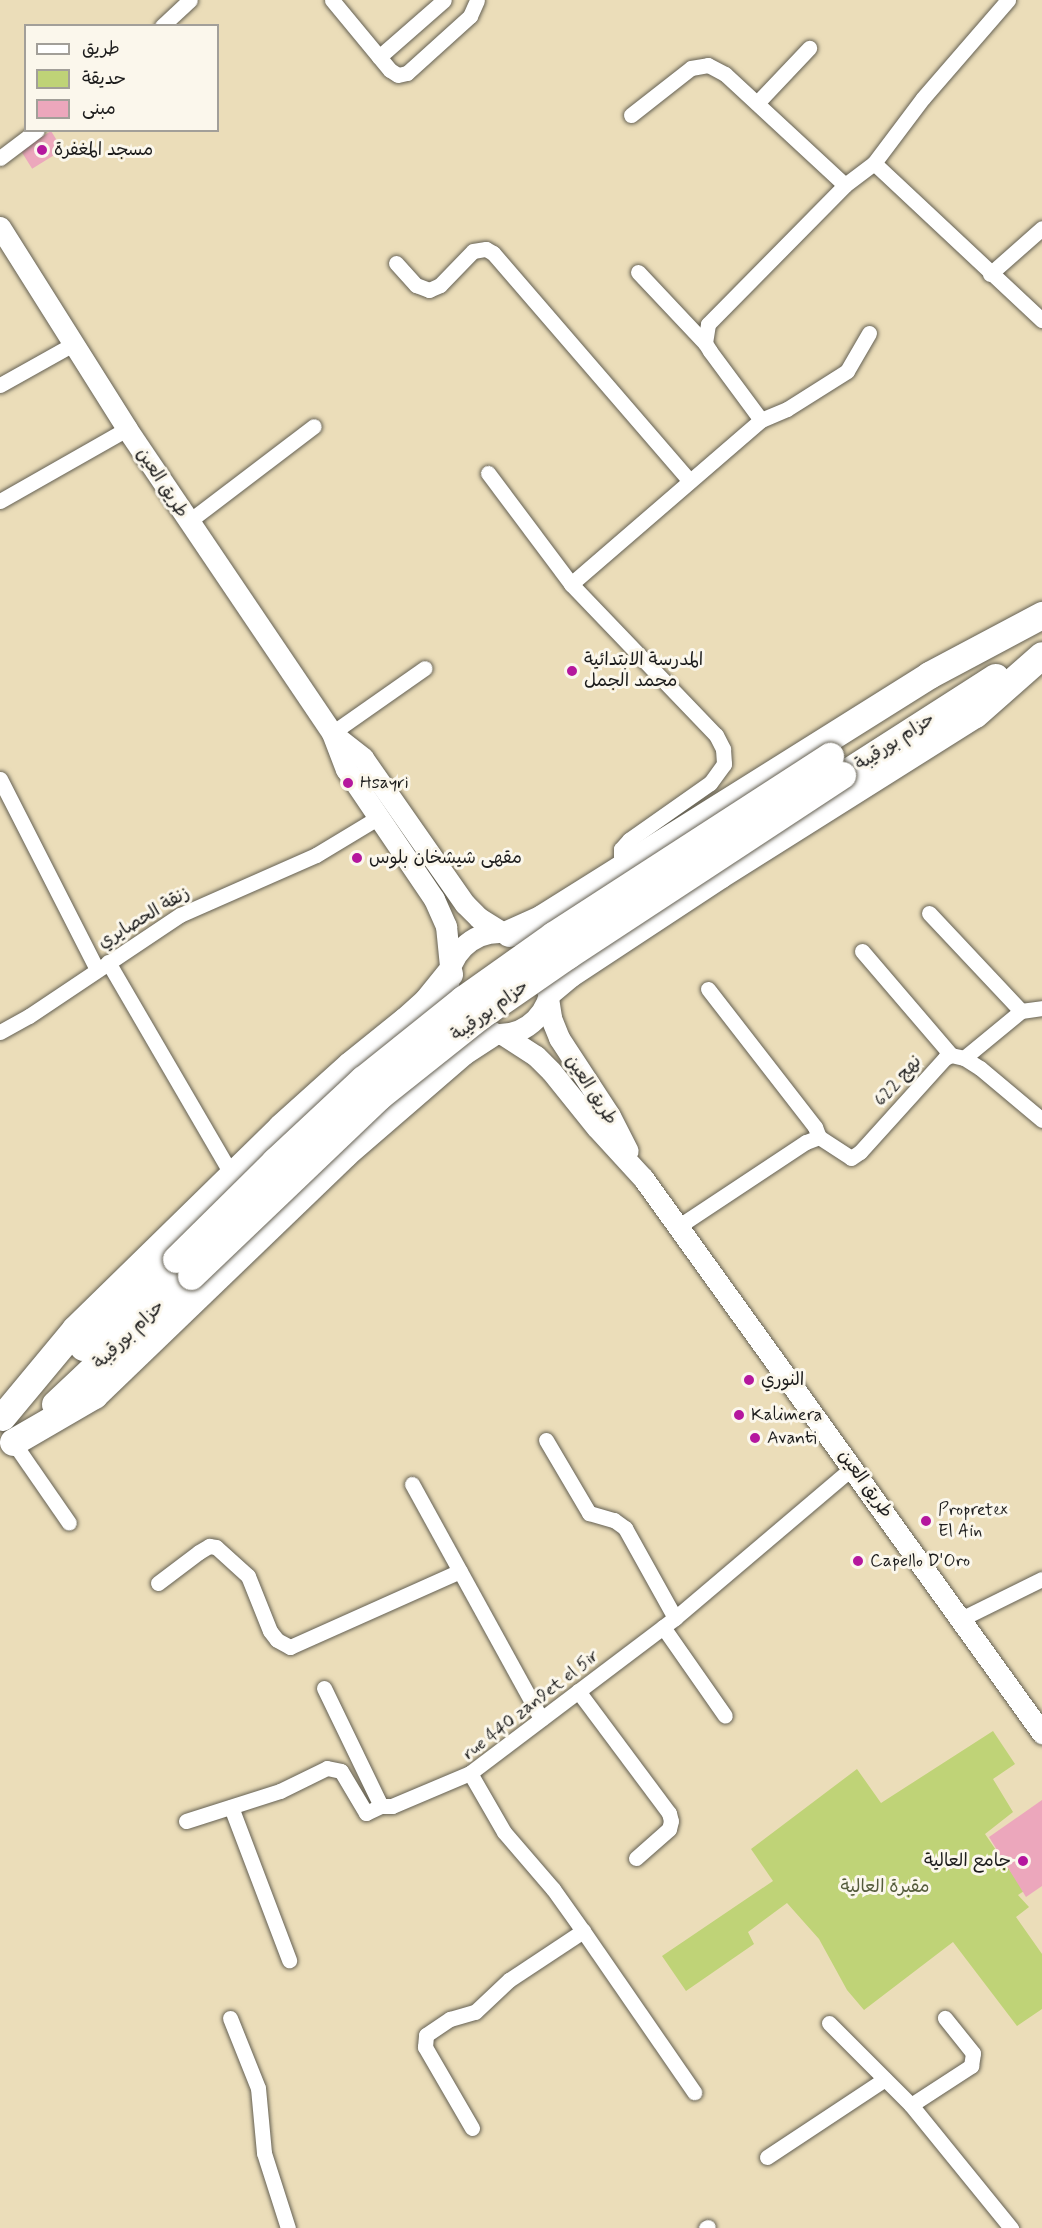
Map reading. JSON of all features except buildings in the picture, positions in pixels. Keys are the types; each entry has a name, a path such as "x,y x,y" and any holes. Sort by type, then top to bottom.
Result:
{"highway":[{"path":"505,933 542,918 929,675 1042,617"},
{"name":"حزام بورقيبة","path":"3,1429 378,1097 480,1016 836,766 1042,617"},
{"name":"حزام بورقيبة","path":"836,766 1042,647"},
{"path":"549,994 568,974 691,893 975,714 1042,655"},
{"path":"3,1429 75,1329 232,1174 350,1065 427,1001 450,970"},
{"path":"3,1429 94,1395 344,1154 462,1053 496,1034"}],"main road":[{"name":"طريق العين","path":"0,227 127,429 332,734 346,768 434,899 446,926 450,970"},
{"name":"طريق العين","path":"332,734 363,758 465,904 479,918 505,933"},
{"path":"505,933 531,943 542,955 549,970 549,994 538,1017 524,1028 496,1034 473,1028 459,1017 450,1001 447,983 458,952 470,941 485,934 505,933"},
{"name":"طريق العين","path":"549,994 551,1018 559,1038 609,1116 643,1178"},
{"name":"طريق العين","path":"496,1034 536,1056 643,1178 853,1467 1042,1733"}],"street":[{"path":"164,24 190,0"},
{"path":"332,0 394,74 407,73 470,16 477,0"},
{"path":"379,57 444,0"},
{"path":"705,343 708,324 846,185 874,163 923,98 1008,0"},
{"path":"757,103 809,48"},
{"path":"631,115 699,65 716,68 846,185"},
{"path":"0,158 34,132"},
{"path":"874,163 990,274 1042,320"},
{"path":"990,274 1042,228"},
{"path":"396,263 416,285 429,290 440,285 472,251 486,249 493,253 689,480"},
{"path":"638,272 705,343 761,420"},
{"path":"571,584 761,420 787,409 846,371 869,333"},
{"path":"0,385 75,343"},
{"path":"188,522 314,426"},
{"path":"0,501 127,429"},
{"path":"488,473 571,584 716,735 725,757 721,772 710,783 629,840 621,849 625,865"},
{"path":"332,734 425,668"},
{"path":"0,779 103,965 232,1174"},
{"name":"زنقة الحصايري","path":"0,1032 29,1016 180,915 316,855 379,817"},
{"path":"929,913 1021,1011 1042,1008"},
{"path":"862,951 957,1056 980,1068 1042,1120"},
{"name":"نهج 622","path":"708,989 815,1127 819,1137 851,1158 860,1152 957,1056 1021,1011"},
{"path":"679,1226 806,1142 819,1137"},
{"path":"3,1429 69,1523"},
{"path":"546,1440 589,1513 614,1520 625,1528 669,1623 725,1716"},
{"name":"rue 440 zan9et el 5ir","path":"693,2092 553,1888 500,1827 470,1773 669,1623 853,1467"},
{"path":"412,1484 541,1719"},
{"path":"158,1583 199,1552 209,1546 216,1547 248,1576 270,1631 277,1640 290,1647 460,1571"},
{"path":"961,1619 1042,1579"},
{"path":"324,1688 381,1806"},
{"path":"578,1691 669,1813 671,1821 669,1829 636,1858"},
{"path":"186,1821 280,1791 327,1768 341,1771 361,1809 366,1813 381,1806 392,1806 470,1773"},
{"path":"231,1807 289,1960"},
{"path":"472,2128 425,2047 426,2035 450,2019 475,2013 509,1980 584,1931"},
{"path":"230,2018 258,2088 264,2153 288,2228"},
{"path":"911,2105 971,2066 973,2053 945,2018"},
{"path":"829,2023 911,2105 1011,2228"},
{"path":"767,2157 885,2079"}],"green space":[{"name":"مقبرة العالية","path":"993,1731 1015,1764 993,1779 1013,1812 985,1834 1024,1891 1018,1895 1029,1907 1016,1917 1042,1954 1042,2009 1017,2026 953,1942 864,2010 847,1990 819,1939 787,1903 748,1932 754,1944 686,1991 662,1956 773,1881 751,1849 857,1769 881,1803"}],"place":[{"name":"مسجد المغفرة","path":"42,150"},
{"name":"المدرسة الابتدائية محمد الجمل","path":"572,671"},
{"name":"Hsayri","path":"348,783"},
{"name":"مقهى شيشخان بلوس","path":"357,858"},
{"name":"النوري","path":"749,1380"},
{"name":"Kalimera","path":"739,1415"},
{"name":"Avanti","path":"755,1438"},
{"name":"Propretex El Ain","path":"926,1521"},
{"name":"Capello D'Oro","path":"858,1561"},
{"name":"جامع العالية","path":"1023,1861"}]}
